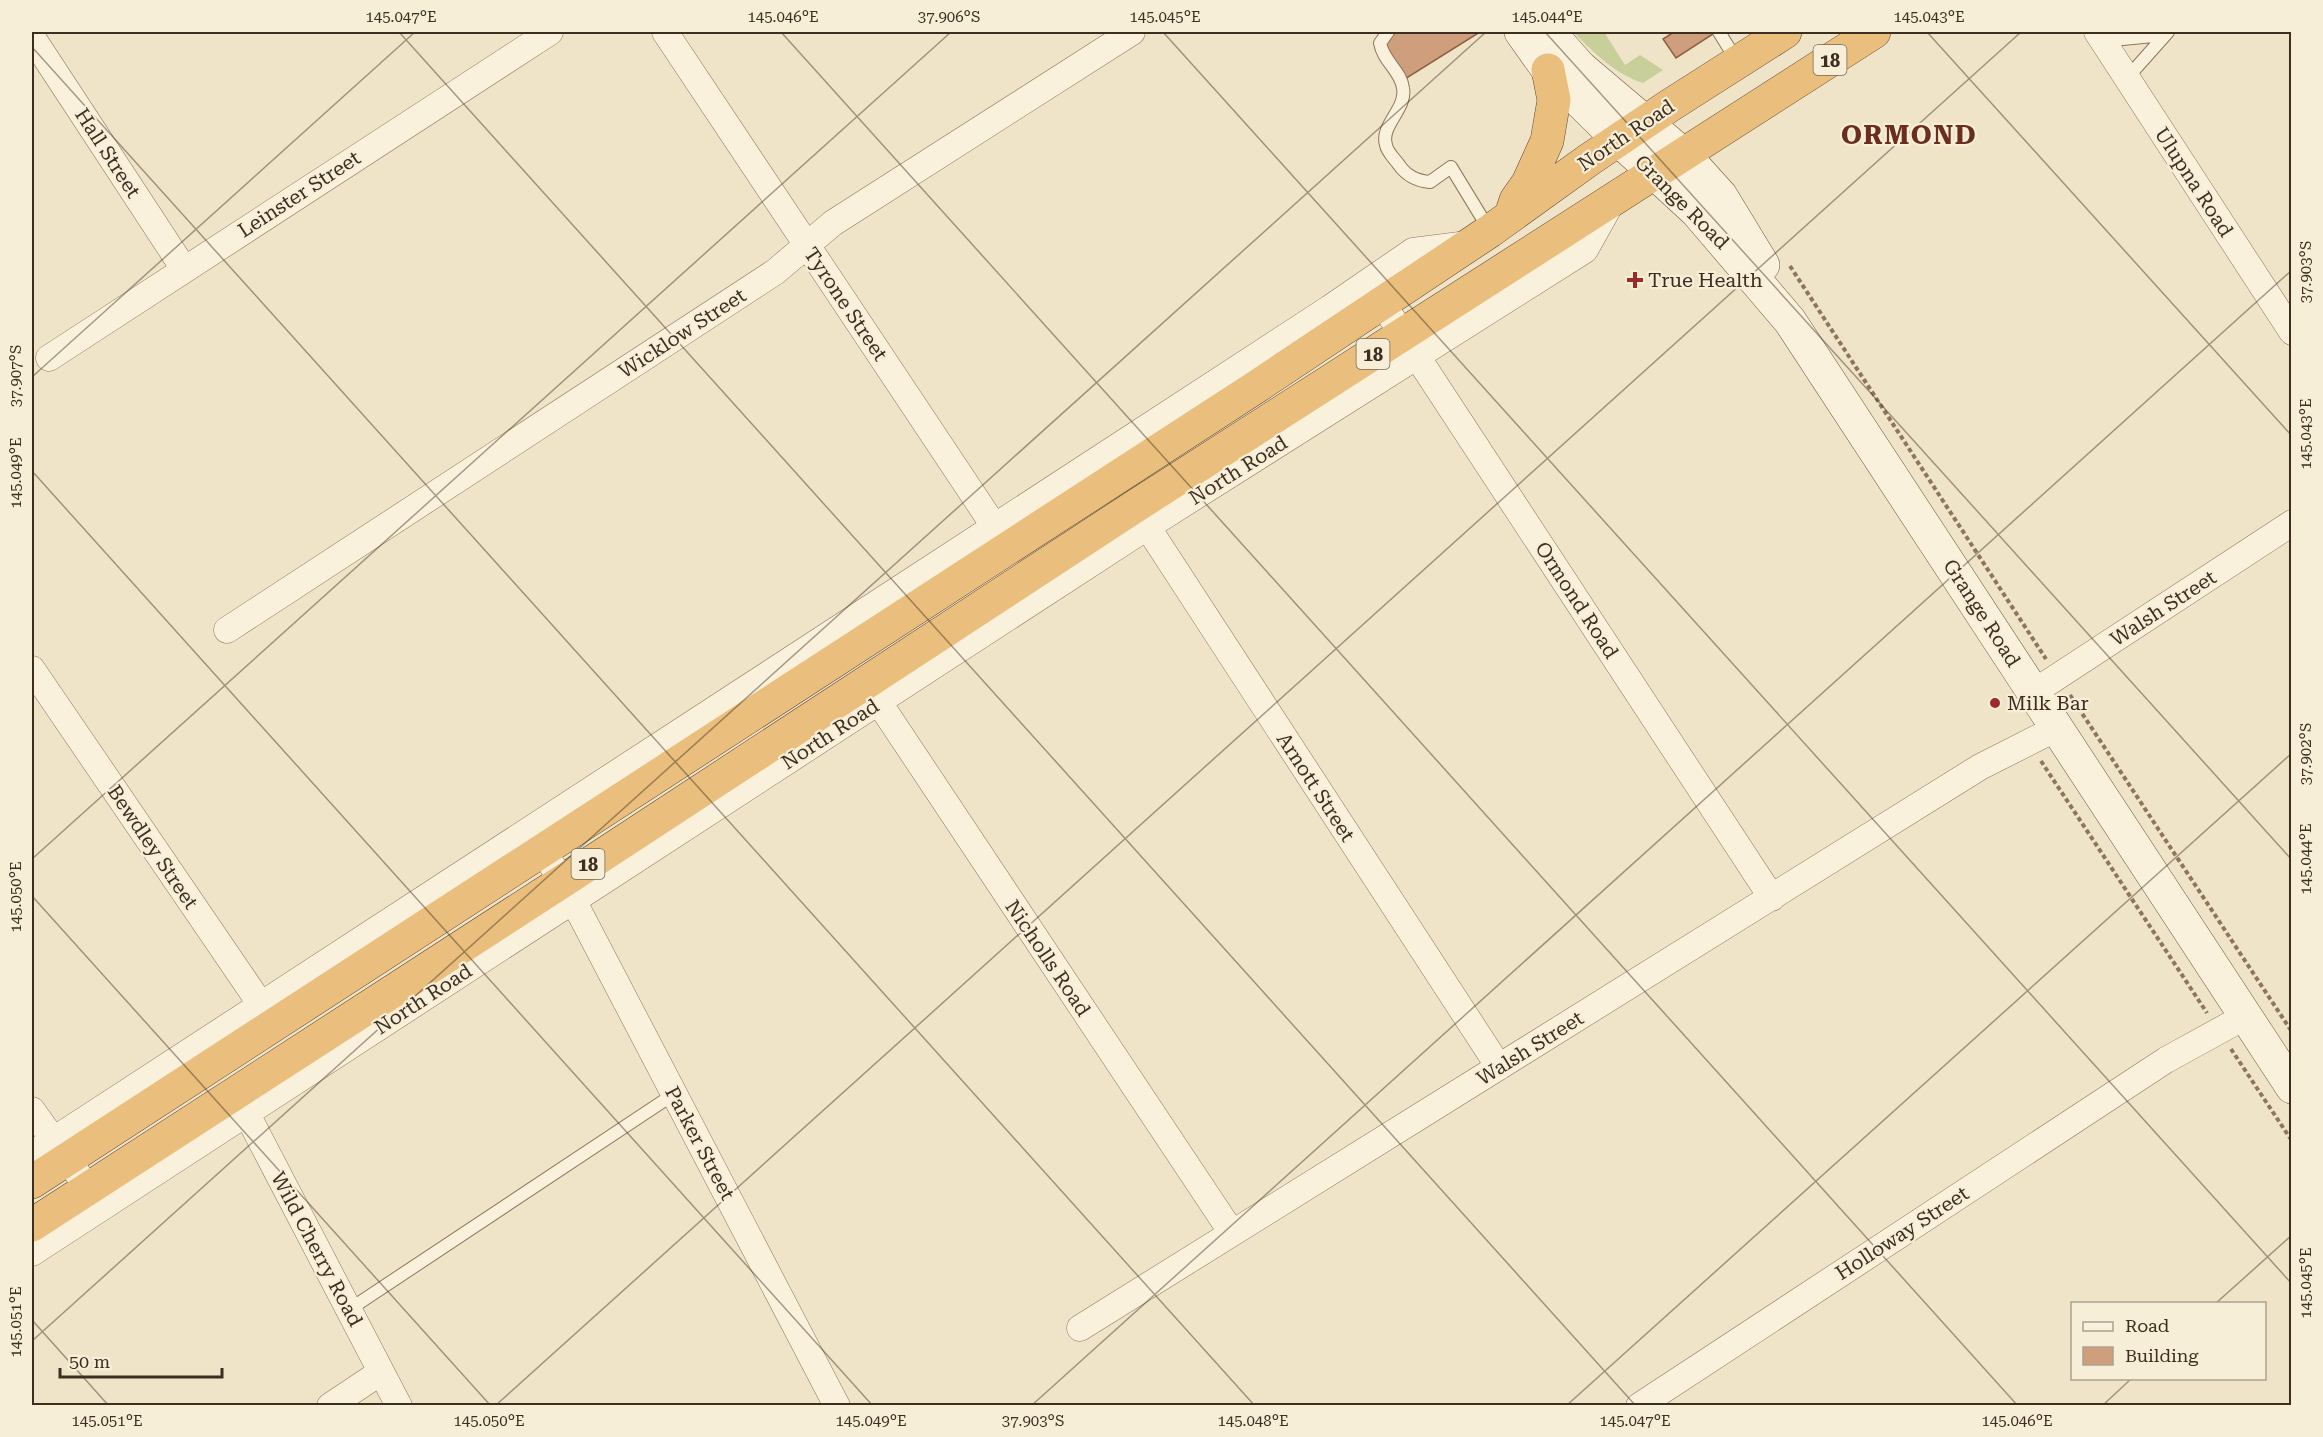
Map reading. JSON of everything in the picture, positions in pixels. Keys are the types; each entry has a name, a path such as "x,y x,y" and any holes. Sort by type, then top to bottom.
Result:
{"highway":[{"name":"North Road","path":"32,1182 60,1150 268,1015 543,850 1001,537 1382,303 1619,140 1785,32"},
{"name":"North Road","path":"32,1225 88,1188 240,1102 568,891 872,692 1028,576 1140,517 1411,345 1612,201 1874,32"},
{"path":"1747,56 1786,89"},
{"path":"1491,230 1528,183 1547,141 1554,100 1548,70"}],"main road":[{"name":"Grange Road","path":"1521,32 1548,70 1697,212 1790,321 2046,711 2229,1018 2292,1087"},
{"name":"Grange Road","path":"1549,32 1580,67 1684,155 1721,196 1757,253 1790,321"}],"street":[{"name":"Leinster Street","path":"49,358 550,32"},
{"name":"Tyrone Street","path":"665,32 1028,576"},
{"name":"Wicklow Street","path":"227,630 775,272 833,223 1132,32"},
{"name":"Ulupna Road","path":"2100,36 2292,332"},
{"name":"Hall Street","path":"32,37 184,269"},
{"name":"North Road","path":"268,1015 1001,537 1413,251 1491,230"},
{"name":"Ormond Road","path":"1382,303 1772,898"},
{"name":"North Road","path":"872,692 1140,517"},
{"name":"Arnott Street","path":"1140,517 1499,1067"},
{"name":"Walsh Street","path":"1980,767 2046,711 2292,523"},
{"name":"Bewdley Street","path":"32,669 268,1015"},
{"name":"Nicholls Road","path":"872,692 1232,1233"},
{"name":"Walsh Street","path":"1080,1328 1980,767 2046,711"},
{"name":"Parker Street","path":"543,850 568,891 837,1406"},
{"name":"Holloway Street","path":"1639,1406 2229,1018"},
{"name":"North Road","path":"32,1253 240,1102"},
{"name":"Wild Cherry Road","path":"240,1102 399,1406"},
{"path":"32,1110 88,1188"},
{"name":"North Road","path":"32,1154 60,1150"},
{"path":"330,1406 381,1372"}],"lane":[{"path":"1388,32 1380,43 1381,49 1388,63 1398,75 1404,90 1403,99 1385,137 1386,147 1404,172 1419,180 1430,182 1451,167 1491,230"},
{"path":"1719,32 1747,56"},
{"path":"2100,36 2166,33"},
{"path":"2127,78 2166,33"},
{"path":"350,1309 674,1094"}],"path":[{"path":"1784,257 1957,519 2046,711 2229,1018 2292,1141"},
{"path":"2046,711 2292,1032"}],"green space":[{"path":"1604,32 1625,65 1640,55 1663,70 1643,83 1633,79 1598,56 1575,34"}],"building":[{"path":"1396,32 1480,32 1405,79 1384,45"},
{"path":"1674,32 1712,32 1713,34 1676,58 1663,39"}],"place":[{"name":"True Health","path":"1635,280"},
{"name":"Milk Bar","path":"1995,703"}],"district":[{"name":"ORMOND","path":"1909,135"}]}
